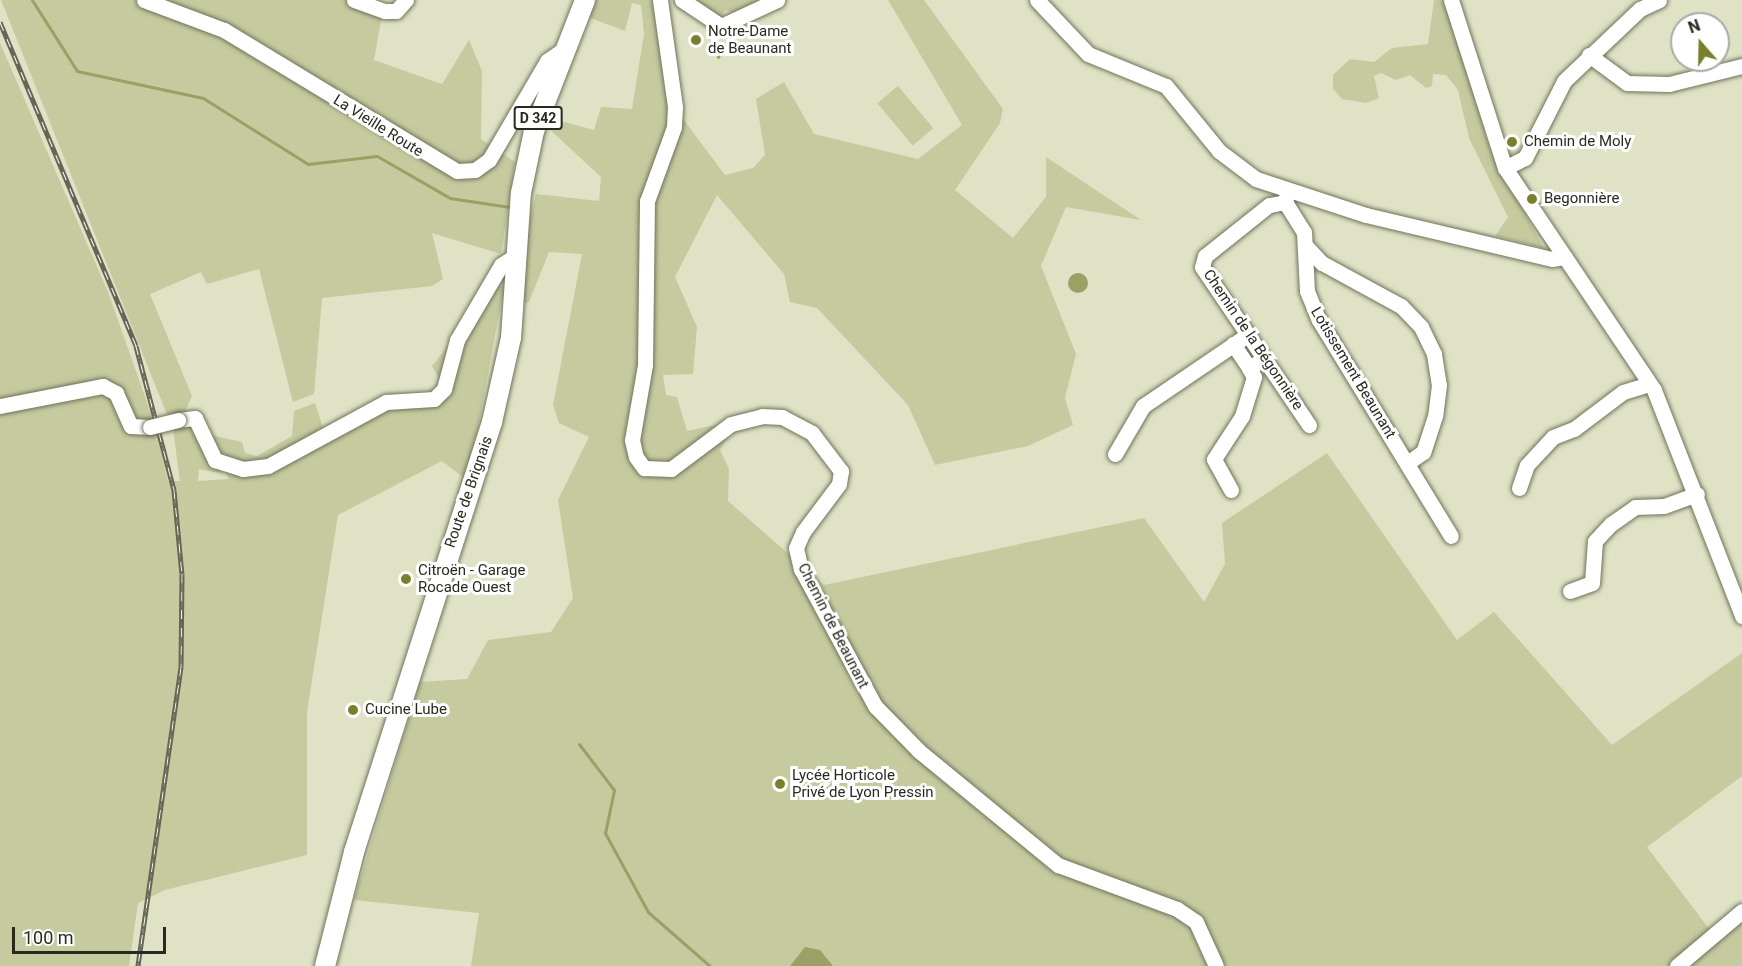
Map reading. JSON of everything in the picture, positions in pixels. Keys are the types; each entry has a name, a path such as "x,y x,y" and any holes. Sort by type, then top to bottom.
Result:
{"main road":[{"name":"D 342","path":"567,47 585,0"},
{"name":"Route de Brignais","path":"325,966 354,852 492,422 511,338 515,256 534,131 567,47"}],"street":[{"name":"La Vieille Route","path":"144,0 224,30 457,171 475,170 489,160 547,61 567,47"},
{"path":"354,0 384,11 396,11 406,0"},
{"name":"Chemin de Beaunant","path":"660,0 675,107 674,127 647,201 645,365 632,440 636,457 644,468 671,469 731,424 762,416 782,417 812,433 841,471 838,484 803,531 796,548 801,569 874,706 919,751 1058,865 1177,909 1196,922 1216,966"},
{"path":"682,0 721,26 777,0"},
{"path":"1037,0 1088,54 1166,86 1239,167 1287,195 1552,259 1565,257"},
{"path":"1451,0 1505,168 1649,384 1697,494 1742,616"},
{"path":"1505,168 1525,158 1564,81 1640,9 1659,0"},
{"path":"1589,56 1627,83 1669,84 1742,66"},
{"name":"Lotissement Beaunant","path":"1287,195 1296,214 1305,245 1307,291 1319,320 1451,536"},
{"name":"Chemin de la Bégonnière","path":"1287,195 1269,205 1205,256 1202,267 1309,425"},
{"name":"Lotissement Beaunant","path":"1305,245 1322,264 1401,306 1421,327 1434,354 1439,385 1436,416 1423,452 1407,463"},
{"path":"0,406 103,386 116,393 131,426 150,427 195,418 215,460 243,469 268,466 386,402 434,399 444,389 457,340 501,265 515,256"},
{"path":"1115,454 1143,406 1249,334"},
{"path":"1232,490 1214,459 1242,416 1254,377 1233,344"},
{"path":"1249,369 1265,357"},
{"path":"1519,488 1527,465 1553,437 1574,429 1623,392 1649,384"},
{"path":"1570,591 1592,583 1595,541 1611,524 1635,507 1664,506 1697,494"},
{"path":"1677,966 1742,911"}],"shaded area":[{"path":"1,0 360,0 382,15 374,60 442,84 469,40 482,71 481,139 515,162 501,254 432,233 443,279 432,286 322,298 314,394 293,402 259,269 207,284 201,272 150,294 192,396 186,409 221,473 199,469 198,481 229,479 210,435 242,442 245,453 257,456 292,436 294,411 315,403 326,437 361,416 446,391 432,366 498,285 504,287 468,481 442,461 338,515 307,712 307,855 165,890 138,903 129,966 0,966 0,43 108,292 154,422 150,434 157,433 168,481 180,481 173,429 180,428 178,418 168,417"},
{"path":"595,0 652,0 669,113 683,119 725,175 753,168 765,155 756,99 784,82 814,134 918,159 962,125 888,0 924,0 1003,109 1000,123 955,190 1013,238 1046,197 1046,157 1141,220 1066,207 1041,266 1076,354 1065,398 1073,425 1028,446 935,465 908,405 817,308 790,302 784,274 717,195 675,277 697,327 693,374 663,375 666,395 677,397 687,431 721,424 733,429 720,450 729,469 728,501 824,585 1144,518 1204,602 1225,564 1222,523 1327,453 1457,640 1494,612 1612,745 1742,653 1742,776 1647,847 1716,938 1742,917 1742,966 471,966 479,913 354,900 420,682 467,679 488,640 551,632 573,598 558,500 589,437 559,423 553,405 582,254 549,252 529,302 521,304 526,231 536,194 599,201 601,177 546,126 549,118 594,130 601,107 632,109 644,34 641,5 632,3 625,31 588,17"},
{"path":"694,0 762,0 739,14 726,10 719,17"},
{"path":"1434,0 1445,0 1491,152 1544,248 1495,236 1508,217 1469,138 1458,90 1446,75 1433,74 1432,86 1426,88 1410,75 1396,80 1381,73 1374,76 1379,98 1366,103 1342,99 1333,89 1333,75 1350,59 1374,62 1392,48 1428,44"},
{"path":"898,86 933,128 913,145 877,103"},
{"path":"1074,273 1082,273 1088,279 1088,287 1082,293 1074,293 1068,287 1068,279"},
{"path":"805,947 820,950 833,966 790,966"}],"waterway":[{"path":"32,0 77,71 203,98 308,164 377,156 450,198 510,207"},
{"path":"579,744 614,790 605,833 648,912 710,966"}],"railway":[{"path":"0,22 136,346 174,490 182,574 181,667 138,966"}],"place":[{"name":"Notre-Dame de Beaunant","path":"696,40"},
{"name":"Chemin de Moly","path":"1512,142"},
{"name":"Begonnière","path":"1532,199"},
{"name":"Citroën - Garage Rocade Ouest","path":"406,579"},
{"name":"Cucine Lube","path":"353,710"},
{"name":"Lycée Horticole Privé de Lyon Pressin","path":"780,784"}]}
